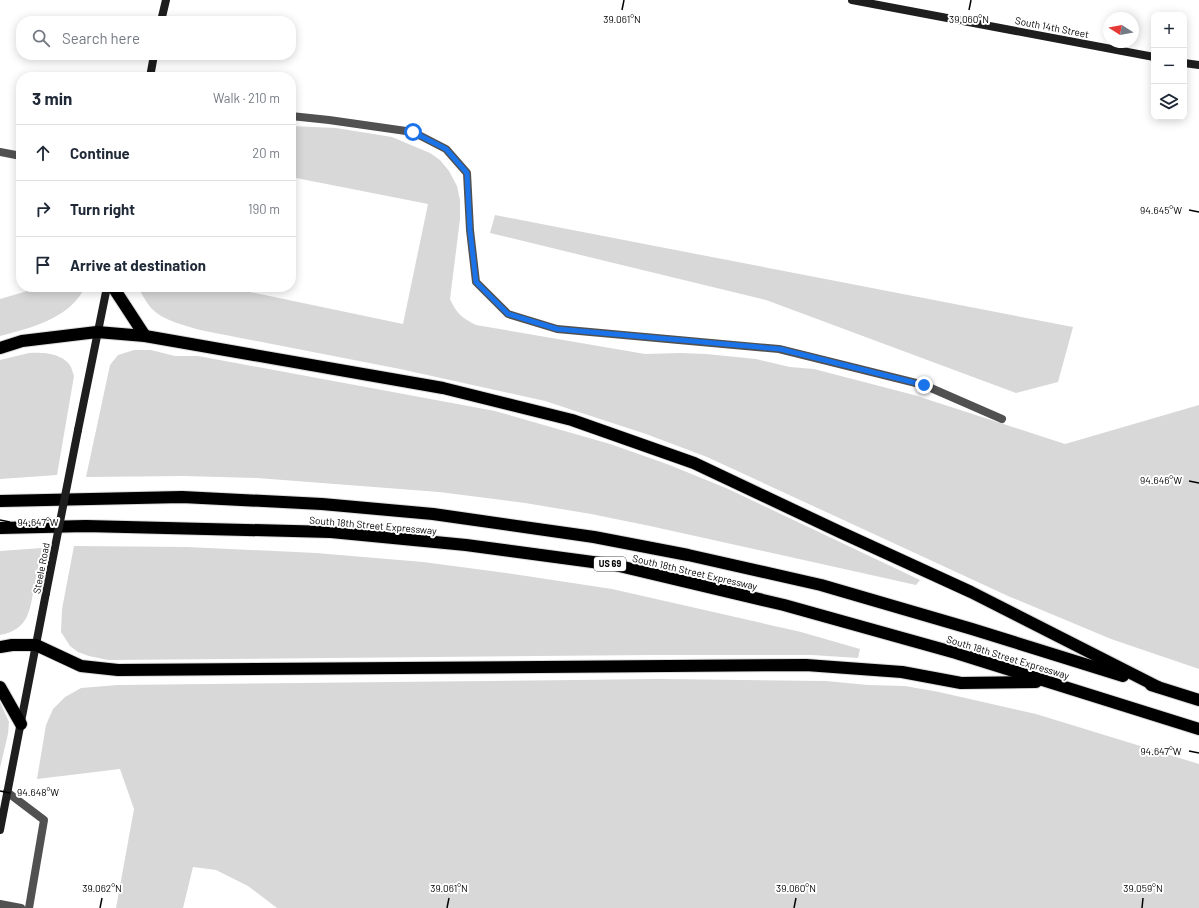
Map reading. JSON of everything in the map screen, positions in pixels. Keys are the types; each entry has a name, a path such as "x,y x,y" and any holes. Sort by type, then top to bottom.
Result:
{"highway":[{"path":"116,292 145,336"},
{"path":"0,348 22,341 97,332 145,336 443,388 572,420 694,463 971,592 1158,687"},
{"name":"South 18th Street Expressway","path":"0,501 182,497 322,504 433,514 594,537 688,555 822,585 972,629 1199,700"},
{"name":"South 18th Street Expressway","path":"0,528 86,526 331,532 466,544 615,565 791,607 956,652 1199,729"},
{"path":"0,647 12,645 36,645 81,666 118,670 806,665 902,672 961,683 1047,681"},
{"path":"0,687 21,724"}],"main road":[{"path":"162,16 166,0"},
{"name":"South 14th Street","path":"852,0 1151,56"},
{"path":"151,72 153,60"},
{"path":"1187,63 1199,65"},
{"name":"Steele Road","path":"0,830 4,791 21,724 105,292"}],"street":[{"path":"296,117 413,132 446,149 467,173 470,230 476,282 508,314 557,329 780,349 924,385 1002,419"},
{"path":"0,152 16,155"},
{"path":"4,791 44,820 29,908"},
{"path":"0,904 21,908"}],"shaded area":[{"path":"296,126 336,128 392,137 430,153 440,160 449,171 457,186 460,200 460,219 450,299 460,315 476,325 645,354 706,354 756,359 790,367 814,369 914,395 1065,444 1199,405 1199,669 1111,639 1008,596 707,457 646,434 545,401 400,369 200,330 174,322 161,316 149,306 141,292 250,292 403,324 428,204 296,178"},
{"path":"495,215 1073,327 1058,382 1016,393 766,300 490,233"},
{"path":"24,292 82,292 71,306 53,318 32,327 0,336 0,299"},
{"path":"134,350 151,350 175,356 198,356 495,411 610,444 667,464 726,488 920,580 916,585 591,514 525,503 439,492 257,478 183,476 86,477 110,365 118,355"},
{"path":"29,353 46,353 58,356 67,362 71,367 74,376 57,475 0,479 0,360"},
{"path":"74,546 187,547 316,553 423,562 612,589 801,632 860,649 858,658 812,655 651,655 108,660 78,652 70,646 61,632 62,609"},
{"path":"42,548 31,604 26,618 17,629 0,635 0,551"},
{"path":"659,679 826,681 868,685 905,686 939,692 1036,714 1199,764 1199,908 277,908 248,886 216,870 193,867 183,908 116,908 134,809 120,769 37,779 46,725 53,709 65,697 81,688 118,685"},
{"path":"0,702 9,722 8,734 0,768"}],"route":[{"path":"413,132 446,149 467,173 470,230 476,282 508,314 557,329 780,349 924,385"}]}
